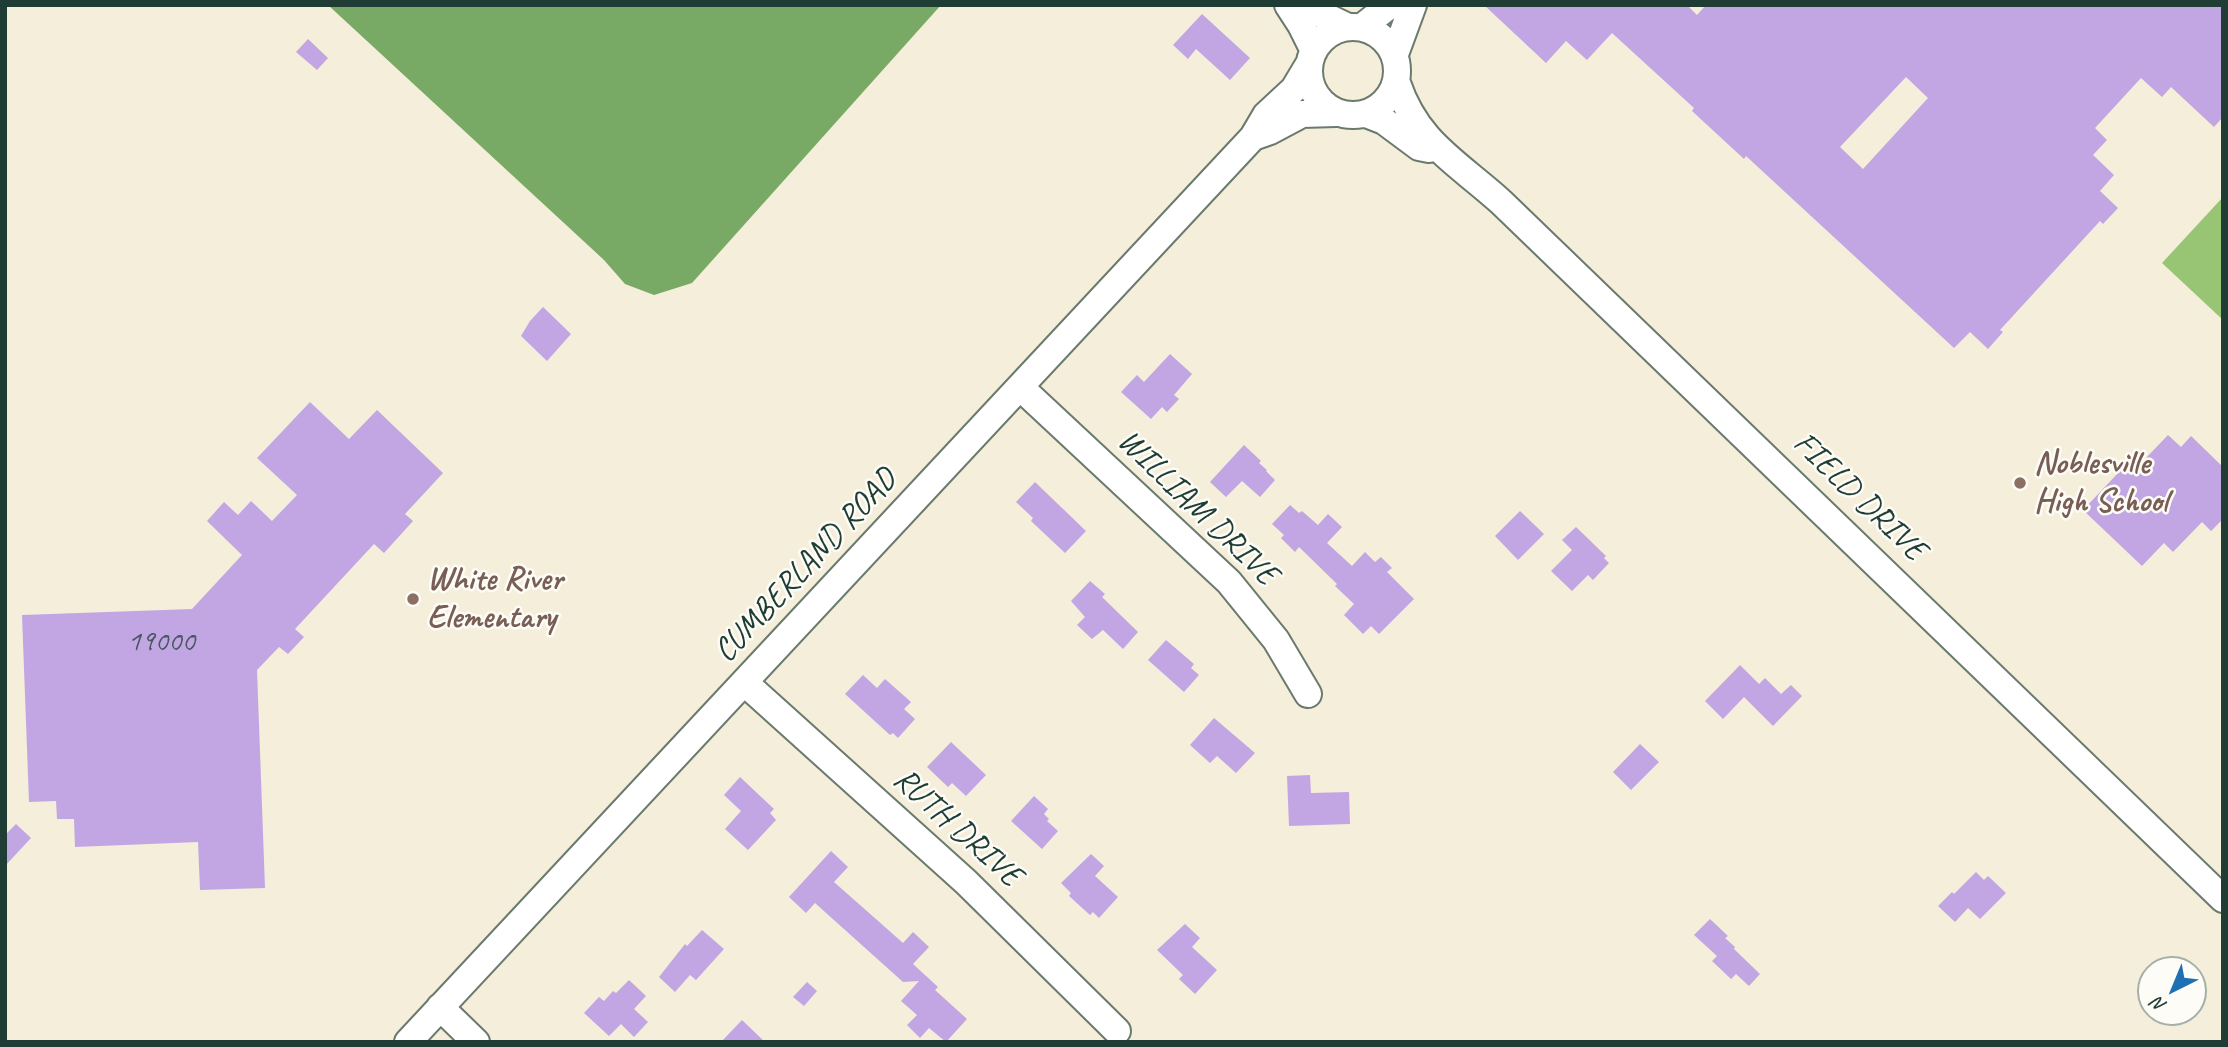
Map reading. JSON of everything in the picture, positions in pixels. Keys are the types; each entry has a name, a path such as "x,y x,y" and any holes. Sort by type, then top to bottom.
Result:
{"street":[{"path":"1287,5 1301,24 1312,58"},
{"path":"1302,5 1376,33 1387,41 1395,54 1397,83 1405,106 1412,119 1440,152"},
{"path":"1390,5 1355,27 1334,31 1322,39 1312,58 1310,79 1314,92 1324,104 1336,113 1351,116 1366,114 1385,102 1397,83"},
{"path":"1395,54 1413,5"},
{"name":"CUMBERLAND ROAD","path":"408,1042 1253,137 1266,115 1294,89 1312,58"},
{"name":"CUMBERLAND ROAD","path":"1253,137 1302,114 1336,113"},
{"path":"1366,114 1384,121 1419,147 1440,152"},
{"name":"FIELD DRIVE","path":"1440,152 1501,202 2223,900"},
{"name":"WILLIAM DRIVE","path":"1020,387 1229,582 1276,640 1308,694"},
{"name":"RUTH DRIVE","path":"745,683 966,882 1117,1031"},
{"path":"440,1007 476,1042"}],"green space":[{"path":"328,5 941,5 692,283 654,295 625,284 604,260"},
{"path":"2223,197 2223,320 2162,263"}],"building":[{"path":"1484,5 1687,5 1697,15 1706,5 2223,5 2223,117 2214,127 2171,87 2162,97 2141,78 2095,128 2107,140 2093,155 2114,175 2100,191 2118,208 2103,224 2100,221 2000,330 2003,332 1988,349 1970,332 1954,348 1746,156 1744,159 1692,111 1694,108 1612,33 1587,60 1566,41 1546,63","holes":["1906,77 1928,98 1863,169 1840,147"]},
{"path":"1202,14 1250,58 1230,80 1196,49 1188,59 1173,45"},
{"path":"308,39 328,58 317,70 296,52"},
{"path":"543,307 571,334 547,361 521,336"},
{"path":"1170,354 1192,374 1174,395 1179,399 1167,412 1162,407 1151,419 1121,392 1137,375 1144,382"},
{"name":"White River Elementary","path":"310,402 349,439 377,410 443,473 405,514 413,521 384,553 374,544 295,629 304,637 288,654 279,647 257,670 265,888 200,890 198,842 75,847 74,819 57,819 56,801 29,802 22,615 192,609 242,555 207,521 224,502 238,515 251,501 272,521 297,495 257,458"},
{"path":"2168,435 2181,447 2191,436 2223,467 2223,519 2211,531 2202,522 2173,552 2164,543 2142,566 2083,510 2138,452 2145,459"},
{"path":"1244,445 1261,461 1259,463 1275,480 1260,497 1242,481 1226,497 1210,482"},
{"path":"1035,482 1086,531 1065,553 1031,521 1033,518 1016,502"},
{"path":"1290,505 1318,525 1328,514 1342,527 1327,543 1352,566 1365,552 1375,562 1381,557 1392,568 1387,572 1414,599 1379,634 1371,626 1363,634 1344,615 1354,604 1335,586 1337,584 1299,547 1295,552 1281,538 1284,535 1272,524"},
{"path":"1520,511 1544,534 1518,560 1495,536"},
{"path":"1576,527 1606,556 1604,558 1609,563 1593,580 1588,575 1572,591 1551,571 1572,550 1562,540"},
{"path":"1090,581 1105,594 1102,597 1138,632 1123,649 1103,630 1092,639 1077,625 1085,617 1071,601"},
{"path":"1166,640 1194,664 1191,668 1199,675 1184,692 1148,660"},
{"path":"1740,665 1759,684 1765,678 1781,694 1791,685 1802,696 1773,726 1744,697 1723,719 1705,701"},
{"path":"863,675 877,688 885,679 911,702 904,709 915,719 898,738 893,733 890,735 845,694"},
{"path":"1214,718 1255,753 1236,773 1217,756 1210,763 1190,745"},
{"path":"951,742 986,775 966,796 952,783 948,787 927,767"},
{"path":"1640,744 1659,762 1631,790 1613,772"},
{"path":"1310,775 1311,793 1349,792 1350,824 1289,826 1287,776"},
{"path":"740,777 774,809 770,813 776,820 748,850 725,829 741,811 724,795"},
{"path":"1034,796 1048,809 1044,814 1049,819 1047,821 1058,831 1042,849 1011,821"},
{"path":"16,824 31,838 5,866 5,835"},
{"path":"831,851 848,867 834,882 903,943 913,932 929,947 913,964 938,987 935,990 967,1019 946,1042 929,1028 920,1038 907,1025 917,1015 901,1001 919,981 903,982 815,903 806,913 789,897"},
{"path":"1091,854 1104,866 1095,876 1118,897 1099,918 1093,912 1090,915 1069,896 1071,893 1061,883"},
{"path":"1976,872 1984,880 1988,876 2006,893 1980,919 1968,908 1955,922 1938,906"},
{"path":"1710,919 1728,936 1725,938 1734,949 1760,974 1749,986 1736,974 1731,979 1712,961 1717,956 1694,935"},
{"path":"1185,924 1200,938 1192,947 1217,970 1195,994 1179,979 1183,975 1157,950"},
{"path":"702,930 724,949 696,980 690,975 675,992 659,977 685,944 687,946"},
{"path":"629,980 646,996 634,1009 648,1022 634,1037 621,1024 609,1036 584,1013 599,997 604,1001"},
{"path":"807,982 817,991 804,1006 793,997"},
{"path":"742,1020 765,1042 721,1042"}],"place":[{"name":"Noblesville High School","path":"2020,483"},
{"name":"White River Elementary","path":"413,599"}]}
